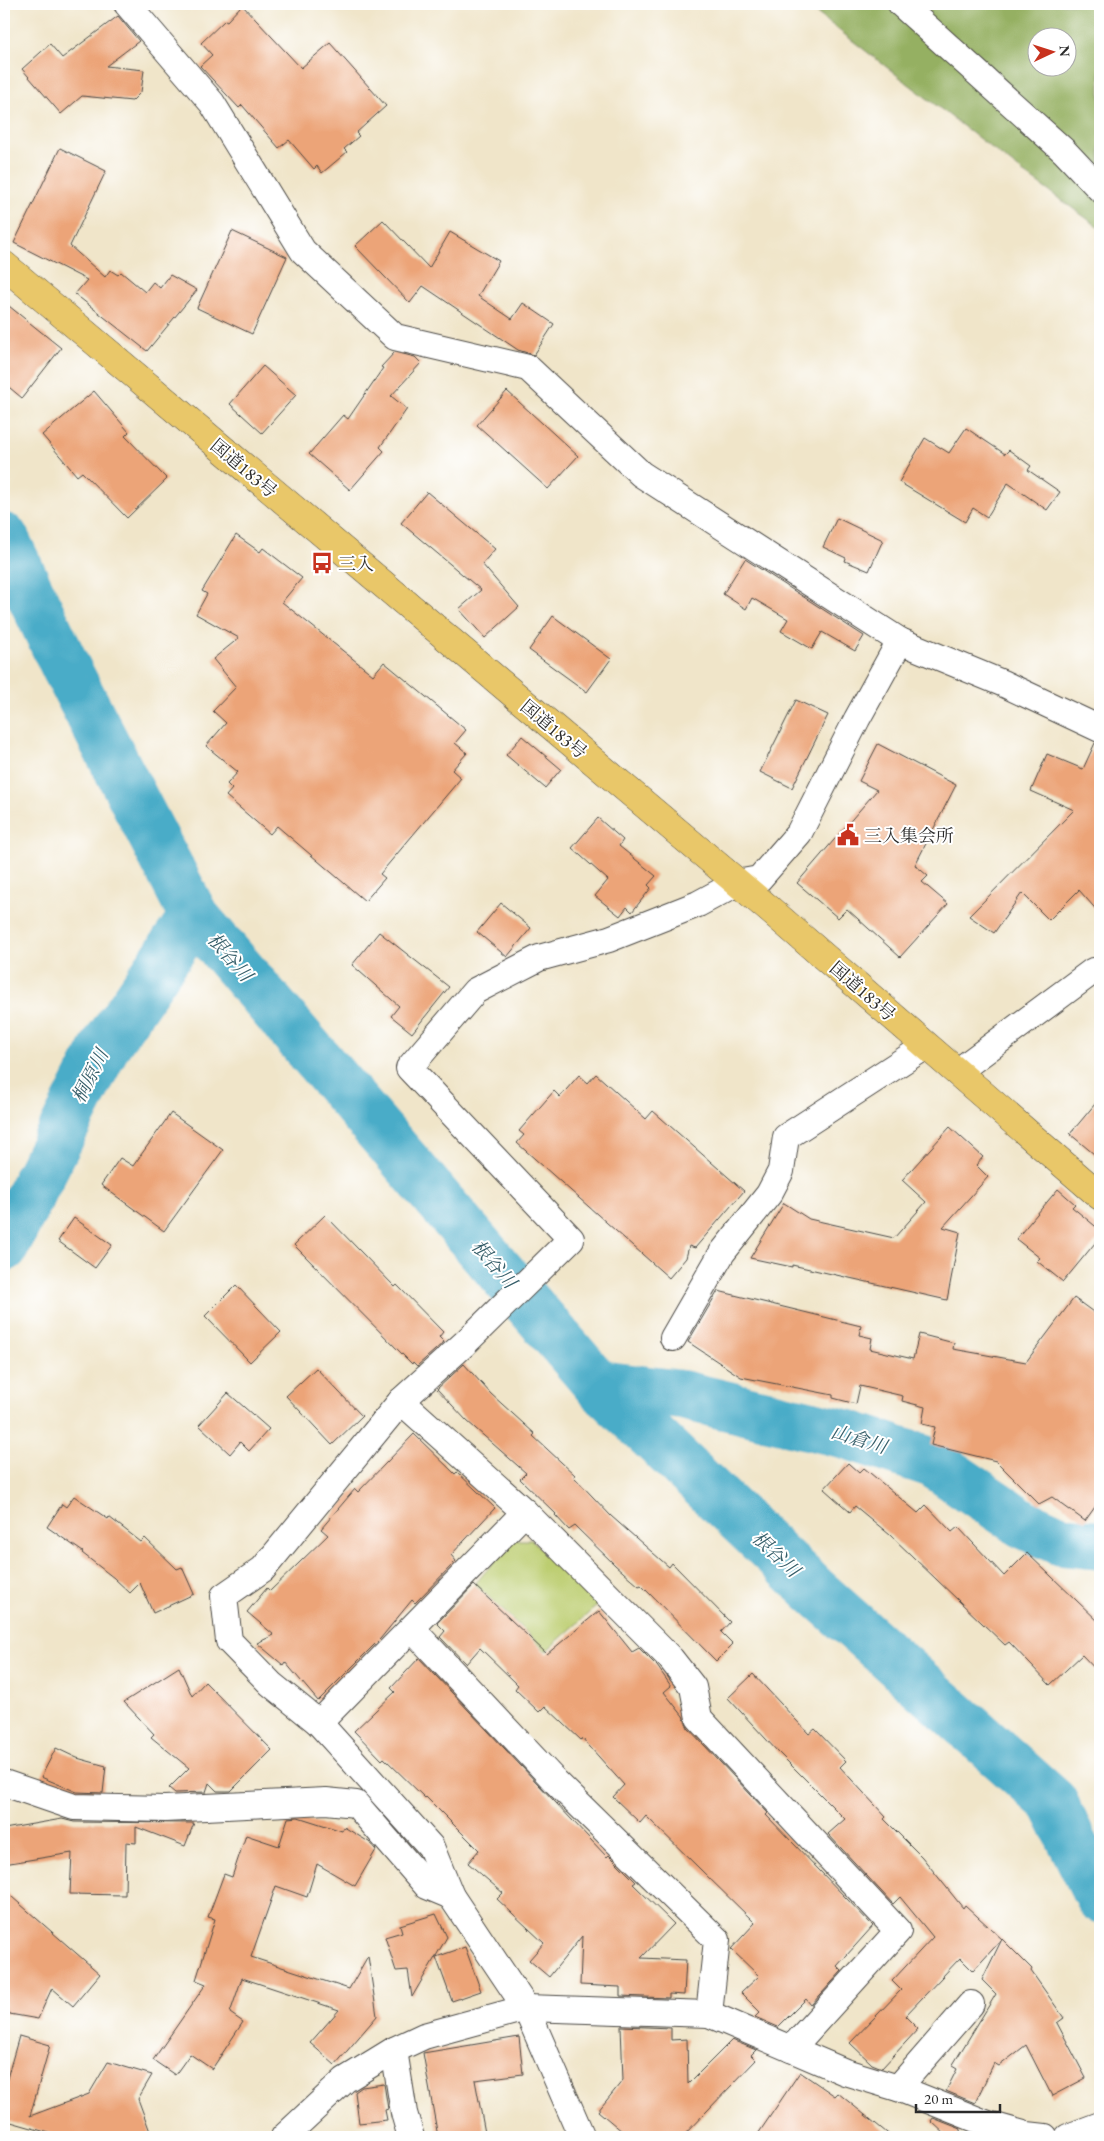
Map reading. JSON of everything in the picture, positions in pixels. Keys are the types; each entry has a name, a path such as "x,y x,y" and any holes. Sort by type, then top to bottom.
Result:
{"highway":[{"name":"国道183号","path":"4,265 737,883 1100,1196"}],"street":[{"path":"127,4 212,103 303,251 395,337 528,368 641,474 900,641 1002,683 1100,729"},
{"path":"901,4 1064,151 1100,189"},
{"path":"582,2137 526,2008 451,1896 431,1847 320,1723 271,1684 229,1640 224,1596 262,1569 401,1401 464,1344 571,1239 409,1068 475,991 539,958 609,939 698,904 737,883 760,879 799,833 857,719 900,641"},
{"path":"957,1072 1093,970"},
{"path":"673,1338 722,1253 769,1194 781,1171 786,1137 926,1046"},
{"path":"401,1401 525,1512 671,1659 693,1687 699,1718 898,1931 791,2048"},
{"path":"320,1723 525,1512"},
{"path":"412,1628 556,1782 717,1940 709,2014"},
{"path":"4,1782 74,1808 165,1809 326,1801 356,1804 428,1886 451,1896"},
{"path":"898,2088 971,2004"},
{"path":"284,2137 345,2080 394,2050 424,2036 526,2008 709,2014 845,2072 898,2088 988,2124 1027,2135 1045,2137"},
{"path":"394,2050 404,2113 411,2137"},
{"path":"1068,2137 1100,2125"}],"green space":[{"path":"805,4 1100,4 1100,228 1025,174"},
{"path":"512,1540 532,1540 599,1604 546,1651 475,1584"}],"building":[{"path":"242,5 301,68 330,43 386,106 356,133 359,136 344,149 347,152 322,173 317,166 314,169 289,140 279,148 242,105 239,108 200,66 212,55 201,43 225,20 227,21"},
{"path":"118,16 139,41 106,66 144,70 141,92 132,101 82,96 61,114 22,69 50,44 62,58"},
{"path":"60,148 106,171 70,246 105,277 110,270 118,275 121,272 145,292 153,282 160,288 170,275 197,290 147,351 75,294 87,280 14,243"},
{"path":"383,220 429,268 450,232 499,261 478,296 512,319 523,303 554,324 534,355 518,350 423,286 410,303 355,246"},
{"path":"232,231 287,257 252,334 197,308"},
{"path":"4,302 61,348 22,398 4,383"},
{"path":"395,352 415,357 421,363 391,396 407,409 380,447 384,451 350,490 309,454 343,415 348,419 383,368 381,367"},
{"path":"263,366 296,395 262,433 230,404"},
{"path":"94,391 129,432 125,436 167,479 127,518 82,472 77,476 42,435"},
{"path":"507,391 578,456 548,489 477,425"},
{"path":"966,428 1005,454 1009,450 1031,466 1028,470 1060,492 1047,510 1008,483 987,517 973,508 965,522 899,482 925,438 949,453"},
{"path":"427,492 495,549 482,564 519,607 485,638 459,609 481,590 401,523"},
{"path":"837,518 883,540 869,571 845,561 846,558 823,547"},
{"path":"236,535 260,552 263,548 302,578 282,602 373,675 384,662 466,730 455,743 467,753 452,770 461,778 380,874 385,878 365,901 277,826 270,834 226,796 232,789 227,784 238,772 206,746 226,723 213,711 236,687 213,659 239,638 196,614 207,594 202,591"},
{"path":"745,559 864,636 855,651 822,632 812,649 781,631 788,619 752,598 746,609 723,594"},
{"path":"553,616 611,659 587,692 529,650"},
{"path":"796,700 828,715 792,788 760,772"},
{"path":"522,736 561,769 545,788 506,755"},
{"path":"1095,743 1100,744 1100,914 1079,890 1049,920 1022,893 994,933 969,916 1074,810 1031,791 1047,754 1083,769"},
{"path":"878,744 956,785 915,865 928,876 922,882 948,904 900,957 847,909 838,918 797,883 877,790 859,781"},
{"path":"598,818 623,840 619,846 656,876 648,885 651,888 632,912 627,907 620,916 595,896 608,880 572,848"},
{"path":"501,903 531,928 507,957 477,932"},
{"path":"379,932 449,987 412,1033 391,1016 399,1006 352,965"},
{"path":"596,1074 646,1119 653,1111 744,1191 695,1248 689,1246 686,1258 669,1278 517,1143 524,1135 519,1131 554,1091 560,1097 579,1075 588,1083"},
{"path":"1100,1098 1100,1159 1070,1134"},
{"path":"171,1113 223,1150 164,1231 101,1185 120,1158 133,1166"},
{"path":"950,1127 983,1157 976,1165 988,1177 943,1227 960,1232 947,1300 792,1265 792,1267 750,1258 784,1203 809,1219 894,1238 926,1202 902,1180"},
{"path":"1058,1189 1075,1204 1072,1207 1100,1230 1100,1237 1063,1282 1037,1261 1040,1258 1016,1239"},
{"path":"325,1215 395,1287 397,1285 443,1332 439,1337 444,1342 417,1366 413,1362 412,1364 294,1245"},
{"path":"74,1218 112,1245 95,1268 58,1241"},
{"path":"236,1285 281,1332 250,1362 205,1316"},
{"path":"718,1291 861,1326 859,1335 872,1338 870,1349 913,1359 919,1334 954,1343 953,1349 1026,1362 1074,1298 1100,1317 1100,1500 1085,1521 1052,1497 1039,1504 996,1461 931,1445 935,1427 922,1424 925,1407 902,1401 903,1396 860,1386 856,1404 833,1398 833,1395 741,1377 688,1342"},
{"path":"464,1364 491,1394 535,1434 533,1436 575,1475 574,1477 611,1516 669,1567 672,1563 730,1622 721,1632 733,1644 716,1661 641,1585 639,1586 615,1565 575,1526 569,1530 556,1514 520,1479 526,1473 467,1421 437,1389"},
{"path":"316,1368 362,1416 332,1445 286,1396"},
{"path":"228,1393 269,1429 249,1451 240,1442 230,1454 199,1425"},
{"path":"414,1434 455,1474 457,1472 495,1508 451,1555 456,1561 415,1603 412,1600 380,1639 318,1701 285,1662 283,1665 257,1643 274,1635 247,1612 267,1588 270,1591 328,1535 321,1529 355,1489 358,1492"},
{"path":"848,1463 859,1473 864,1468 918,1513 926,1505 952,1532 958,1527 1004,1576 1027,1553 1100,1623 1100,1674 1082,1655 1050,1685 1009,1642 1005,1645 890,1535 855,1506 850,1512 824,1489"},
{"path":"74,1496 108,1519 109,1517 141,1542 145,1538 177,1569 182,1567 194,1594 153,1613 140,1583 130,1593 83,1552 47,1527 62,1504 66,1507"},
{"path":"474,1585 547,1654 599,1611 632,1652 639,1648 657,1666 671,1686 664,1692 683,1716 688,1728 768,1813 766,1815 873,1926 837,1966 842,1971 811,2005 806,1999 778,2027 755,2017 760,2012 741,1993 759,1976 731,1949 755,1923 646,1816 640,1823 613,1797 624,1785 582,1738 581,1740 545,1706 539,1712 515,1689 518,1685 480,1648 466,1664 440,1637 445,1631 437,1623"},
{"path":"419,1658 607,1857 609,1855 636,1882 633,1884 674,1924 641,1958 686,1960 684,1995 669,1994 669,1998 620,1996 620,1987 580,1985 582,1936 549,1977 529,1960 544,1943 497,1899 503,1893 468,1863 479,1850 426,1797 384,1758 382,1760 354,1731 395,1692 391,1688"},
{"path":"179,1667 192,1696 205,1682 272,1750 231,1791 217,1791 209,1783 206,1792 175,1793 169,1788 189,1768 151,1737 154,1734 124,1702"},
{"path":"753,1674 809,1734 815,1729 846,1761 840,1767 886,1817 884,1819 922,1857 963,1908 965,1905 1002,1939 973,1971 960,1958 905,2016 918,2029 882,2068 872,2064 850,2043 901,1990 892,1981 933,1937 900,1897 893,1904 828,1834 845,1819 778,1752 728,1698"},
{"path":"56,1748 77,1758 106,1766 103,1793 77,1792 41,1777"},
{"path":"298,1817 342,1831 344,1827 369,1842 376,1850 355,1886 317,1864 307,1897 276,1886 251,1957 349,1989 368,1956 377,2016 335,2065 310,2043 339,2010 242,1978 230,2013 243,2022 212,2069 190,2054 175,2075 153,2060 206,1984 196,1980 215,1919 208,1917 224,1874 232,1877 246,1835 279,1846 288,1818"},
{"path":"62,1819 74,1822 194,1823 185,1846 136,1827 136,1843 126,1842 125,1895 70,1894 72,1853 4,1864 4,1829"},
{"path":"4,1890 100,1974 73,2006 52,1988 38,2019 4,2013"},
{"path":"436,1914 447,1937 412,1997 408,1970 396,1971 385,1937 402,1932 400,1925"},
{"path":"1002,1939 1032,1969 1031,1971 1064,2018 1057,2023 1086,2078 1052,2096 1026,2045 999,2066 994,2063 975,2103 946,2091 957,2069 952,2066 996,1994 982,1980"},
{"path":"465,1947 481,1991 452,2001 436,1957"},
{"path":"621,2026 671,2028 671,2040 687,2039 688,2084 732,2040 756,2050 751,2055 756,2060 682,2137 629,2137 598,2111 623,2080"},
{"path":"19,2036 50,2045 30,2116 89,2094 108,2062 152,2075 138,2099 152,2137 63,2137 4,2120 4,2089"},
{"path":"519,2037 523,2074 475,2080 485,2133 461,2137 438,2137 423,2053"},
{"path":"800,2072 835,2096 838,2093 892,2137 756,2137"},
{"path":"384,2084 388,2109 385,2110 387,2120 359,2123 355,2092 362,2087"},
{"path":"933,2118 961,2129 957,2137 948,2137 931,2121"}],"waterway":[{"name":"根谷川","path":"4,538 66,668 194,916 598,1385 814,1590 1053,1802 1100,1898"},
{"name":"桐原川","path":"4,1247 106,1045 194,916"},
{"name":"山倉川","path":"598,1385 682,1395 846,1434 933,1463 1022,1523 1061,1541 1100,1545"}],"place":[{"name":"三入","path":"322,563"},
{"name":"三入集会所","path":"848,835"}]}
